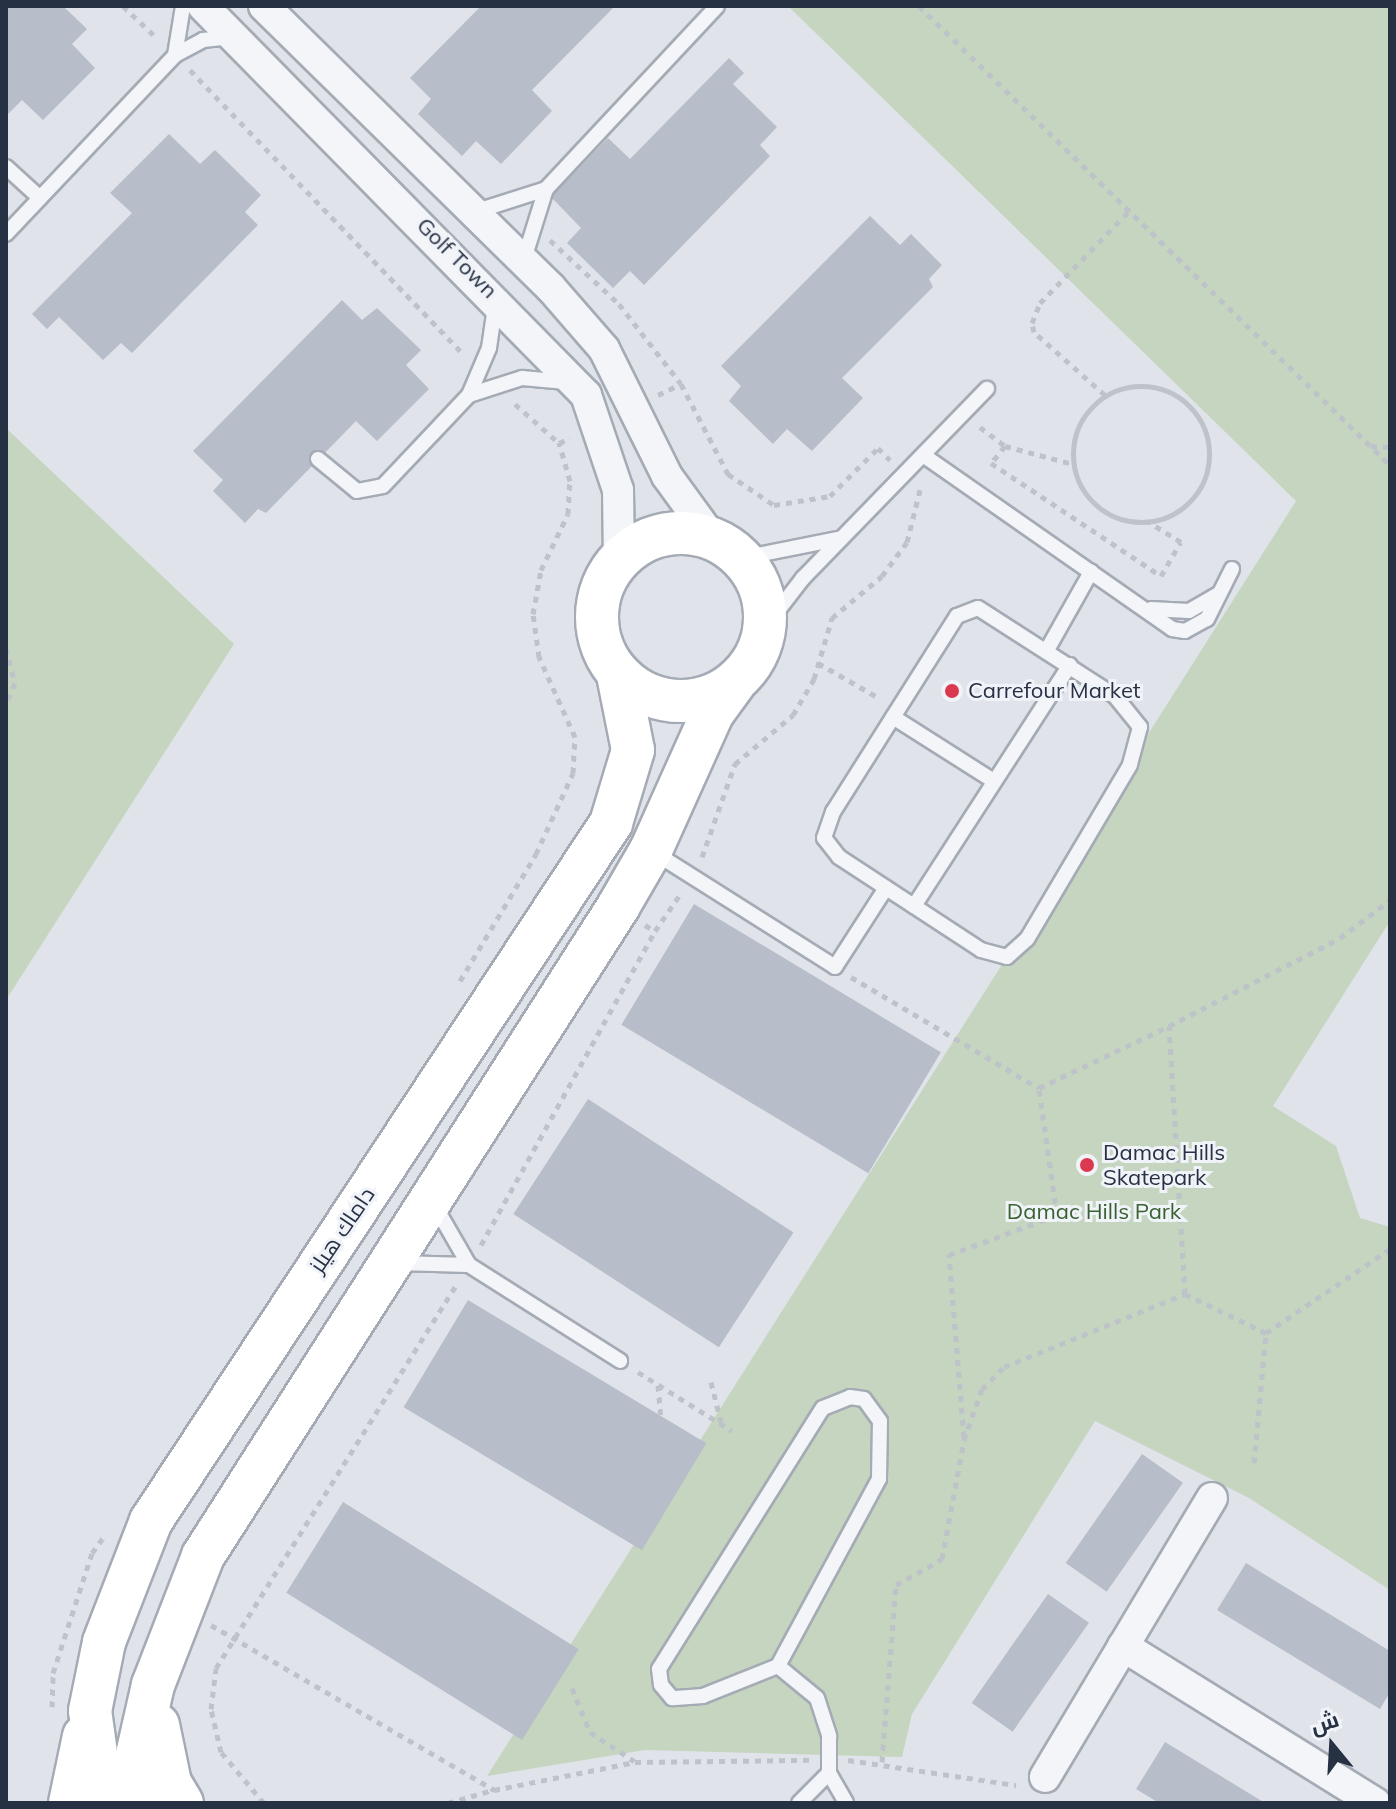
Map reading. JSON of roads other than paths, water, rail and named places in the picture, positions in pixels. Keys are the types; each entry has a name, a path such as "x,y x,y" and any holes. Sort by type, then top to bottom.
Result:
{"street":[{"name":"Golf Town","path":"203,6 496,298 578,385 600,423 621,513 619,558"},
{"name":"Golf Town","path":"264,6 524,261 604,349 637,405 667,476 727,548"},
{"path":"141,1803 138,1751 153,1685 203,1556 237,1496 618,907 651,850 712,714 750,667 766,626 765,601 727,548 663,534 619,558 599,595 596,616 598,637 618,675 643,694 675,702 707,698 735,682"},
{"name":"داماك هيلز","path":"103,1803 90,1711 104,1642 151,1521 611,823 633,750 618,675"},
{"path":"1038,1783 1212,1498"},
{"path":"1123,1646 1375,1803"},
{"path":"153,1685 161,1753 182,1803"},
{"path":"70,1803 90,1711"}],"lane":[{"path":"175,55 183,6"},
{"path":"524,261 546,189 717,6"},
{"path":"6,234 175,55 203,40 235,37"},
{"path":"6,167 40,198"},
{"path":"474,212 546,189"},
{"path":"318,459 349,487 375,490 469,395 481,372 496,298"},
{"path":"469,395 522,378 578,385"},
{"path":"766,626 846,536 987,389"},
{"path":"923,455 1091,572 1185,631 1207,619 1232,569"},
{"path":"727,548 795,552 846,536"},
{"path":"1047,650 1091,572"},
{"path":"967,609 988,613 1070,665 1131,708 1139,747 1019,950 993,956 829,849 824,838 825,825 967,609"},
{"path":"914,906 1070,665"},
{"path":"896,713 994,781"},
{"path":"651,850 835,967 886,888"},
{"path":"432,1195 445,1233 469,1265 620,1361"},
{"path":"386,1265 429,1260 469,1265"},
{"path":"864,1399 880,1421 879,1479 778,1666 685,1701 672,1698 661,1685 659,1669 823,1408 836,1400 864,1399"},
{"path":"778,1666 817,1698 829,1766 846,1803"},
{"path":"799,1803 829,1766"}],"place":[{"name":"Carrefour Market","path":"952,691"},
{"name":"Damac Hills Skatepark","path":"1087,1165"}],"park label":[{"name":"Damac Hills Park","path":"1094,1212"}]}
